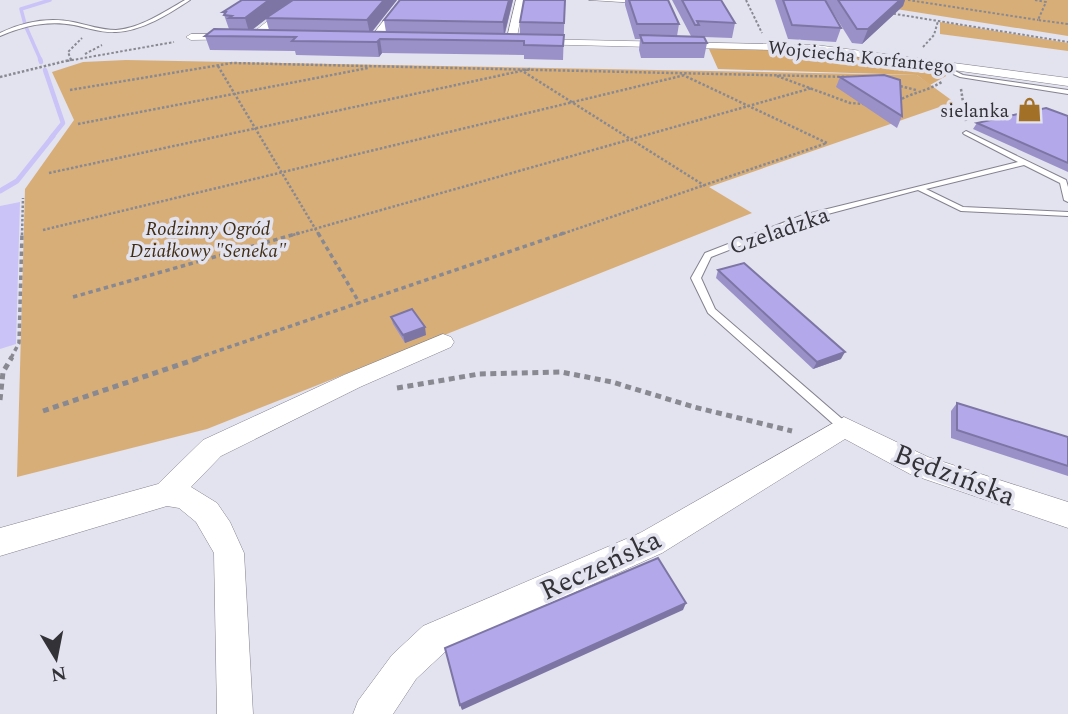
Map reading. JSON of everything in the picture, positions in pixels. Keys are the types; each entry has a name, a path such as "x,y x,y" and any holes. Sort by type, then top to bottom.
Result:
{"street":[{"path":"254,37 287,10 306,0"},
{"path":"360,39 380,40 405,0"},
{"path":"511,42 520,0"},
{"path":"593,0 668,2"},
{"path":"191,37 267,38"},
{"path":"842,40 848,51"},
{"name":"Wojciecha Korfantego","path":"498,41 685,41 848,51 918,61 953,70 1068,82"},
{"path":"167,494 212,448 352,381 443,342"},
{"name":"Będzińska","path":"832,434 1068,515"},
{"name":"Reczeńska","path":"371,714 404,667 435,638 652,543 832,434"},
{"path":"0,542 167,494 182,494 202,507 220,528 229,553 235,714"}],"lane":[{"path":"0,35 15,27 53,23 71,23 103,31 128,29 188,0"},
{"path":"953,70 1068,92"},
{"path":"966,134 1065,181 1068,200"},
{"name":"Czeladzka","path":"832,434 711,311 696,278 708,255 806,217 1024,163"},
{"path":"919,188 961,209 1068,214"}],"path":[{"path":"746,0 769,46"},
{"path":"908,0 1068,24"},
{"path":"1035,0 1046,2 1038,20"},
{"path":"880,11 1068,42"},
{"path":"918,61 923,46 934,35 938,21"},
{"path":"0,77 101,52 185,41 191,37"},
{"path":"218,65 360,304"},
{"path":"70,90 218,65 696,71 853,77"},
{"path":"78,124 380,66"},
{"path":"49,173 534,68"},
{"path":"953,70 965,101 966,134"},
{"path":"523,71 634,138 705,186"},
{"path":"43,230 696,71"},
{"path":"773,74 850,103 869,104"},
{"path":"43,411 827,143 684,75"},
{"path":"891,84 916,90 933,88"},
{"path":"73,297 812,88"},
{"path":"890,102 900,101 916,90"},
{"path":"0,400 3,372 19,342 23,198"},
{"path":"392,389 413,383 523,372 561,372 621,384 717,413 832,434"}],"green space":[{"path":"839,0 1068,0 1068,36"},
{"path":"940,22 1068,43 1068,51 940,34"},
{"name":"Rodzinny Ogród Działkowy \"Seneka\"","path":"126,60 917,75 954,102 709,187 752,213 207,429 17,477 25,189 74,120 52,72 83,62"}],"shaded area":[{"path":"714,47 813,49 938,66 944,69 946,76 930,85 917,75 718,69 709,49 715,49"},
{"path":"20,202 16,344 0,349 0,206"}],"building":[{"path":"242,0 269,0 245,18 229,18 232,16 224,15 226,12 223,12"},
{"path":"293,0 384,0 367,20 266,18"},
{"path":"400,0 509,0 503,22 384,20"},
{"path":"524,0 565,0 564,23 520,22"},
{"path":"629,0 668,0 679,24 637,24"},
{"path":"682,0 721,0 735,23 697,21 699,25 695,25"},
{"path":"783,0 825,0 841,28 792,25"},
{"path":"838,0 900,0 868,29 857,29"},
{"path":"214,29 564,35 563,46 524,45 524,41 292,41 296,37 205,36"},
{"path":"640,35 704,37 707,43 643,43"},
{"path":"884,75 900,80 902,116 840,77"},
{"path":"1046,108 1068,116 1068,163 977,123"},
{"path":"744,263 845,352 817,362 718,270"},
{"path":"412,309 425,327 403,335 391,317"},
{"path":"957,403 1068,437 1068,466 957,430"},
{"path":"658,558 686,603 460,705 445,648"}],"waterway":[{"path":"25,24 21,9 50,0"},
{"path":"26,27 41,61"},
{"path":"45,70 63,123 51,138"},
{"path":"0,191 17,181 53,136"}],"place":[{"name":"sielanka","path":"1029,110"}]}
